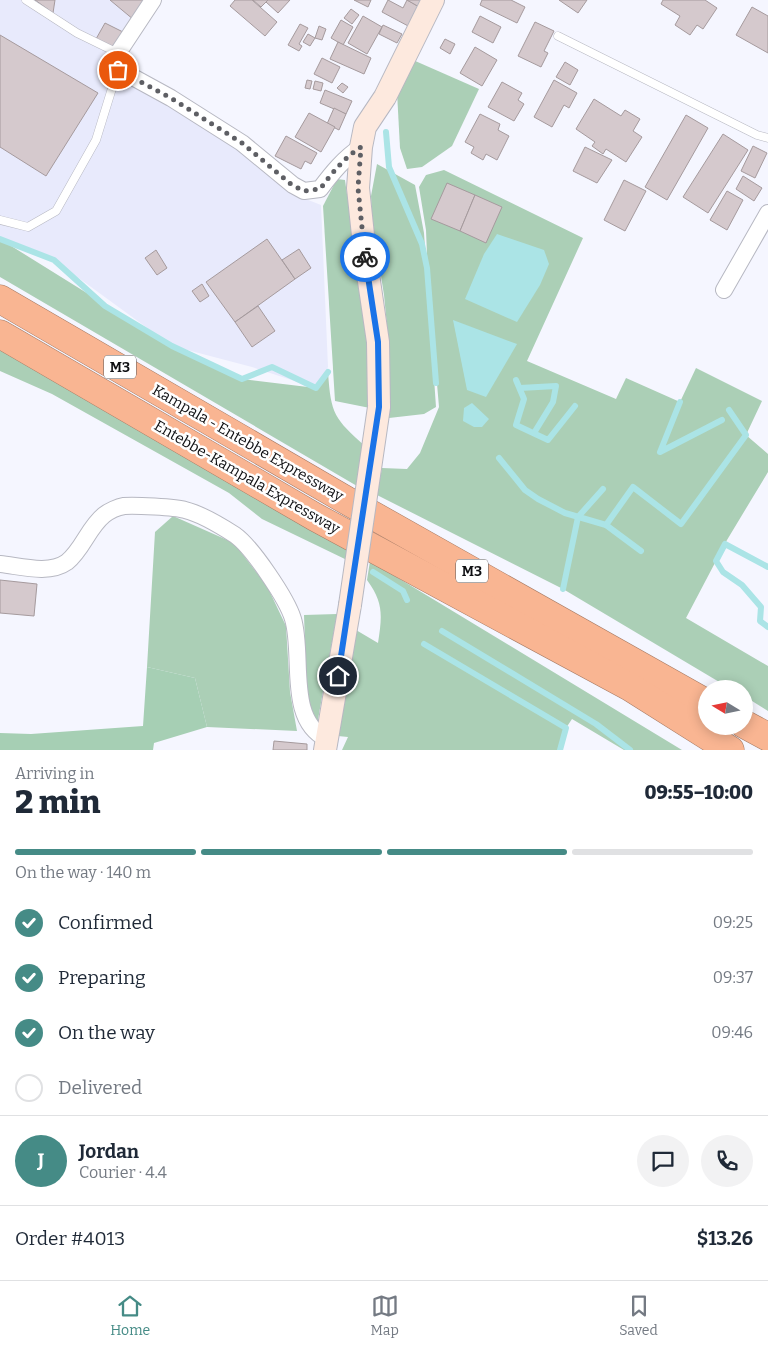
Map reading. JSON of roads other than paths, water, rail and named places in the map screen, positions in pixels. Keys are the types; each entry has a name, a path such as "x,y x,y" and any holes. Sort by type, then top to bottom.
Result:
{"highway":[{"name":"Kampala - Entebbe Expressway","path":"0,299 351,503 698,698"},
{"name":"Entebbe-Kampala Expressway","path":"0,334 315,517 630,687 730,750"},
{"path":"753,729 768,737"}],"street":[{"path":"152,0 118,53 118,70 171,98 242,143 292,185 304,191 320,189 338,170 344,159 361,147"},
{"path":"326,745 350,605 379,407 378,342 365,254 358,188 361,147 366,127 385,97 433,0"},
{"path":"724,290 768,213"},
{"path":"0,564 41,569 66,563 85,542 94,524 106,513 125,506 184,510 237,536 258,560 280,593 293,619 305,720 326,745"}],"lane":[{"path":"26,0 77,33 118,53"},
{"path":"558,36 654,86 768,138"},
{"path":"0,220 28,227 56,211 96,140 118,70"}],"water":[{"path":"497,234 544,250 549,264 540,285 517,322 465,299 484,254"},
{"path":"453,320 517,344 486,397 467,390"},
{"path":"472,403 489,419 482,427 474,427 463,421 464,408"}],"waterway":[{"path":"386,132 389,167 422,244 427,268 436,383"},
{"path":"0,239 54,260 105,306 172,346 242,379 272,367 316,388 328,372"},
{"path":"516,380 524,399 516,425 548,440 575,406"},
{"path":"520,388 556,386 553,402 534,433"},
{"path":"680,402 660,452 722,420"},
{"path":"606,525 633,487 681,524 746,435 729,410"},
{"path":"499,458 525,490 538,499 565,513 606,525 641,551"},
{"path":"563,589 578,517 603,489"},
{"path":"768,567 725,544 716,561 723,572 742,585 761,607 760,621 768,627"},
{"path":"373,572 403,591 407,600"},
{"path":"442,631 596,724 630,750"},
{"path":"424,644 566,728 560,750"}]}
